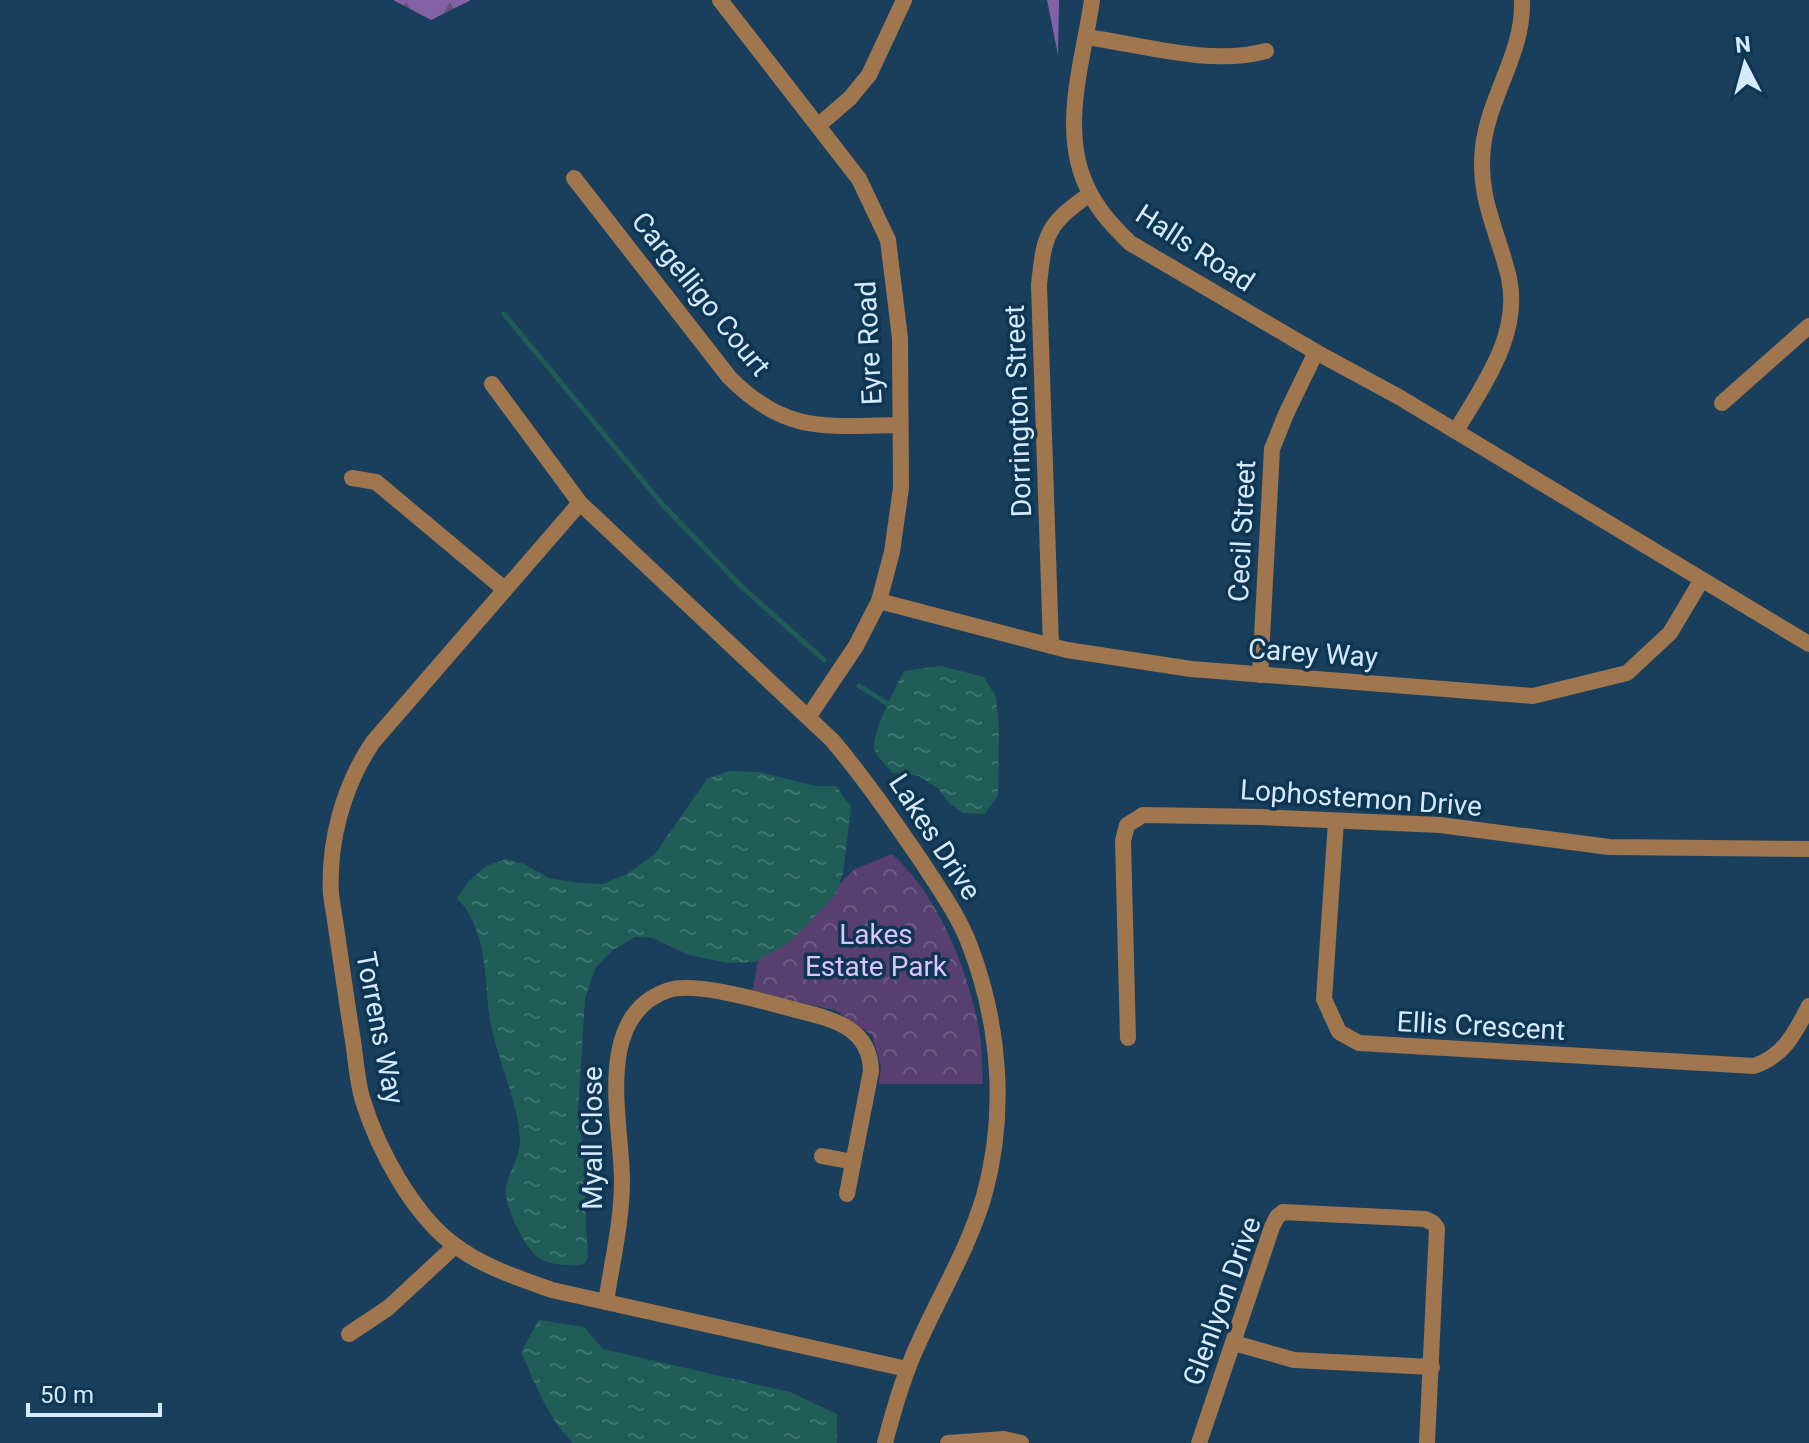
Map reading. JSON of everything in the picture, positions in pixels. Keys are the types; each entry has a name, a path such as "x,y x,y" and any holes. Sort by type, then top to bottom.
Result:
{"street":[{"name":"Eyre Road","path":"720,0 859,179 888,240 900,338 901,488 892,552 879,601 856,646 809,716"},
{"path":"819,125 850,98 869,75 904,0"},
{"name":"Halls Road","path":"1092,0 1074,125 1079,164 1090,194 1108,221 1130,243 1456,431 1809,644"},
{"path":"1456,431 1500,356 1511,313 1509,278 1485,205 1481,182 1482,152 1489,112 1517,46 1522,0"},
{"path":"1087,37 1207,56 1245,56 1266,51"},
{"name":"Cargelligo Court","path":"574,178 729,377 757,402 772,412 804,423 899,425"},
{"name":"Dorrington Street","path":"1051,646 1039,285 1043,243 1062,213 1090,194"},
{"path":"1722,403 1809,326"},
{"name":"Cecil Street","path":"1260,675 1272,449 1316,352"},
{"name":"Lakes Drive","path":"492,384 580,503 809,716 867,781 948,902 970,945 993,1032 996,1138 983,1196 954,1274 907,1369 885,1443"},
{"path":"352,478 376,482 503,588"},
{"name":"Torrens Way","path":"580,503 412,694 363,756 344,800 330,869 340,960 362,1100 392,1169 433,1226 455,1246 518,1278 552,1290 907,1369"},
{"name":"Carey Way","path":"879,601 1051,646 1191,669 1533,696 1627,673 1670,633 1701,581"},
{"name":"Lophostemon Drive","path":"1128,1038 1123,841 1127,825 1137,817 1150,814 1440,825 1609,847 1809,849"},
{"name":"Ellis Crescent","path":"1336,821 1324,999 1339,1032 1359,1043 1754,1066 1781,1053 1809,1006"},
{"name":"Myall Close","path":"606,1302 622,1180 616,1101 618,1057 623,1033 646,1001 668,990 684,987 708,990 826,1018 849,1028 861,1038 871,1057 871,1071 847,1194"},
{"path":"822,1156 853,1162"},
{"name":"Glenlyon Drive","path":"1199,1443 1272,1227 1283,1212 1425,1219 1433,1223 1438,1237 1427,1443"},
{"path":"349,1334 402,1296 455,1246"},
{"path":"1234,1343 1294,1360 1432,1367"},
{"path":"948,1443 1004,1439 1021,1443"}],"green space":[{"path":"393,0 471,0 431,20"},
{"path":"1047,0 1059,0 1058,55"},
{"name":"Lakes Estate Park","path":"892,854 937,911 958,957 979,1028 983,1084 879,1084 881,1066 872,1035 835,1010 752,993 758,961 855,869"}],"water":[{"path":"941,666 984,677 996,697 998,795 985,814 963,813 949,803 938,788 919,776 892,773 878,757 874,746 882,718 904,671"},
{"path":"729,771 759,772 815,786 836,786 851,807 843,873 835,895 789,943 755,962 728,963 689,955 652,938 635,937 613,950 596,967 585,998 578,1113 587,1178 588,1258 579,1265 547,1262 536,1255 523,1239 507,1199 507,1184 520,1145 518,1124 493,1034 480,940 470,916 457,898 469,881 486,866 506,859 524,864 549,878 580,883 602,884 627,874 655,854 707,779"},
{"path":"539,1320 584,1327 603,1349 790,1392 837,1414 837,1443 573,1443 549,1411 521,1352"}],"waterway":[{"path":"504,314 663,505 742,587 824,660"},
{"path":"859,686 888,704"}]}
